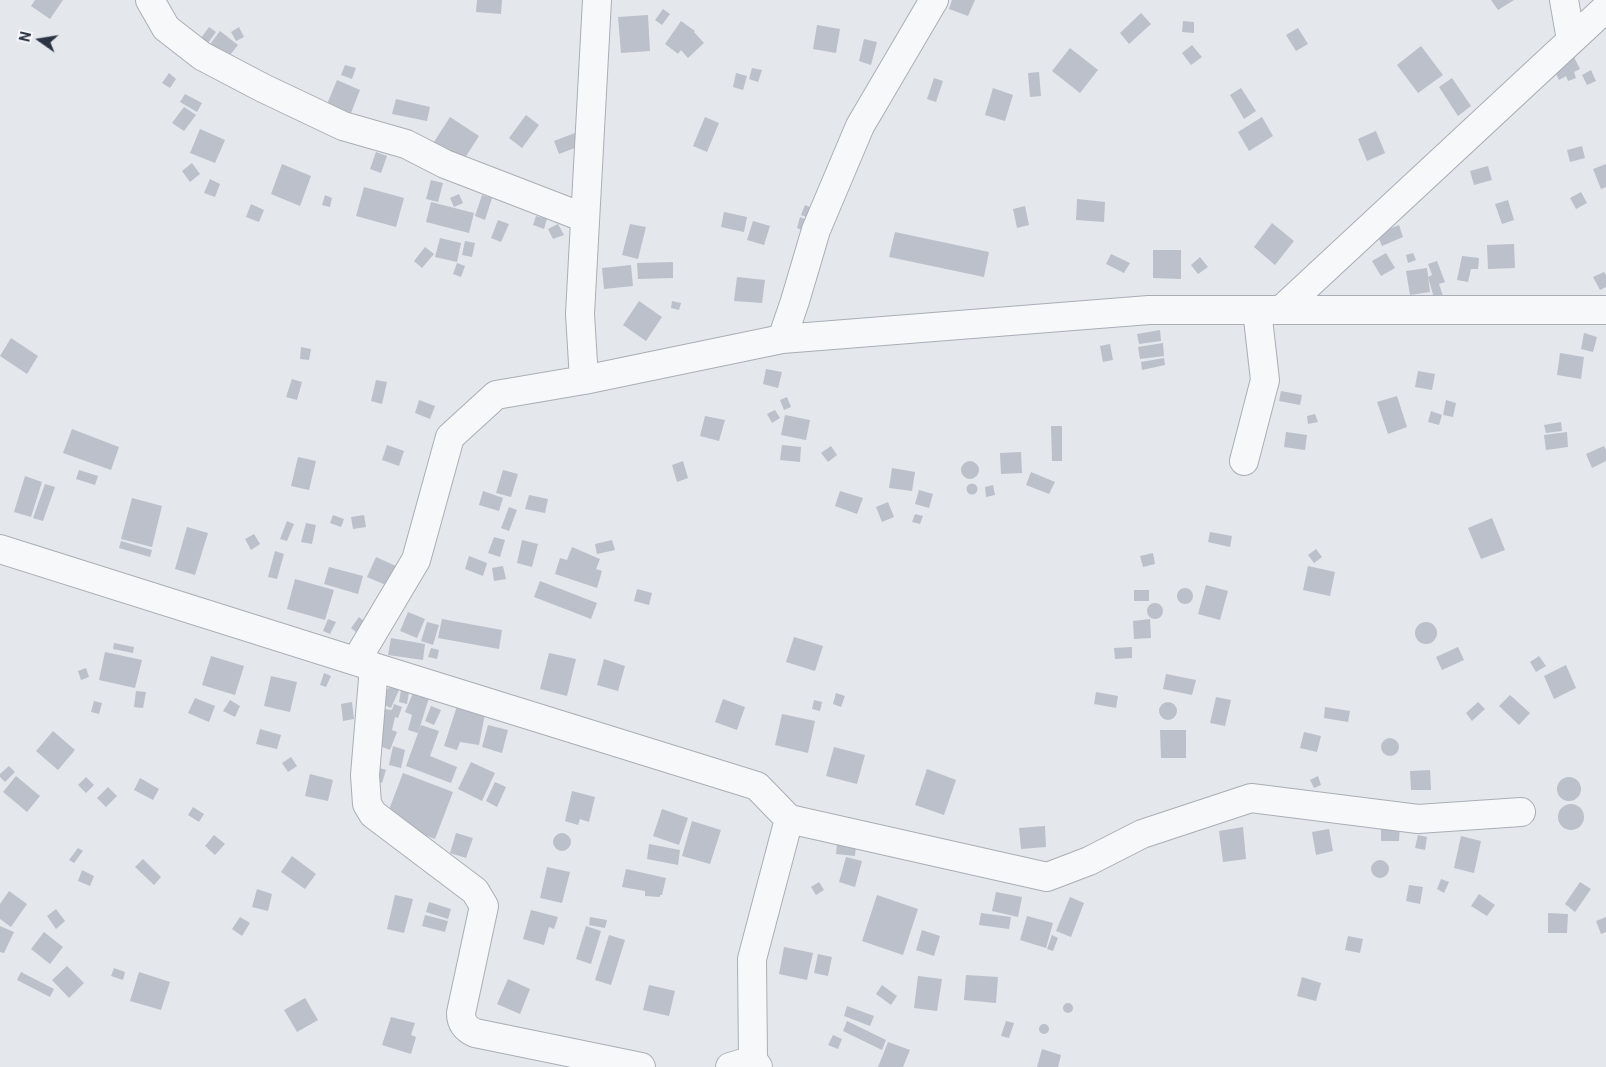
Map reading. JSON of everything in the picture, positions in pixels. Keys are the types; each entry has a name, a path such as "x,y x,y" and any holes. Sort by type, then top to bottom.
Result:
{"street":[{"path":"150,0 166,28 202,56 263,88 343,126 406,144 445,164 585,218"},
{"path":"584,380 580,314 597,0"},
{"path":"782,338 796,301 816,230 860,126 934,0"},
{"path":"1564,0 1571,40"},
{"path":"1244,461 1265,380 1269,310 1606,8"},
{"path":"641,1067 468,1030 461,1019 461,1013 484,906 475,891 372,814 367,804 364,775 365,664 416,560 450,437 496,395 584,380 782,338 1149,310 1606,310"},
{"path":"0,549 757,786 789,819 1047,877 1089,861 1142,834 1251,798 1418,819 1521,812"},
{"path":"747,1065 752,959 789,819"}],"building":[{"path":"35,0 63,0 50,19 31,6"},
{"path":"477,0 502,0 501,14 476,12"},
{"path":"952,0 975,0 968,16 949,9"},
{"path":"1491,0 1514,0 1498,10"},
{"path":"663,9 670,14 662,25 655,20"},
{"path":"1141,13 1151,24 1129,44 1120,33"},
{"path":"648,15 650,51 621,53 618,17"},
{"path":"681,21 695,31 704,43 688,58 681,50 678,54 665,44"},
{"path":"1183,21 1194,22 1194,33 1182,32"},
{"path":"817,25 840,29 836,53 813,49"},
{"path":"209,27 216,32 208,43 201,38"},
{"path":"239,27 244,37 236,41 231,32"},
{"path":"1298,28 1308,44 1296,51 1286,35"},
{"path":"220,31 238,45 226,60 208,47"},
{"path":"864,39 877,42 871,65 859,61"},
{"path":"1192,45 1202,57 1191,65 1182,53"},
{"path":"1421,46 1443,75 1418,93 1397,65"},
{"path":"1070,48 1098,70 1080,93 1052,71"},
{"path":"1574,57 1580,69 1574,72 1576,78 1568,81 1566,76 1559,80 1553,68"},
{"path":"345,65 356,68 352,79 341,75"},
{"path":"752,68 762,70 758,82 749,79"},
{"path":"1591,70 1596,81 1587,85 1582,75"},
{"path":"1039,72 1041,96 1030,97 1028,73"},
{"path":"169,73 176,79 170,88 162,83"},
{"path":"736,73 747,76 743,90 733,87"},
{"path":"934,78 943,81 936,102 927,99"},
{"path":"1452,78 1471,106 1458,116 1439,87"},
{"path":"337,80 360,90 349,118 325,109"},
{"path":"993,88 1013,95 1005,121 985,115"},
{"path":"1241,88 1256,111 1244,119 1230,95"},
{"path":"185,94 202,103 197,112 180,102"},
{"path":"396,99 430,107 427,121 392,114"},
{"path":"184,107 196,115 184,131 172,123"},
{"path":"526,115 539,125 522,148 509,138"},
{"path":"450,117 479,136 461,164 432,145"},
{"path":"705,117 719,123 707,152 693,146"},
{"path":"1262,117 1273,136 1249,151 1238,132"},
{"path":"200,129 225,140 215,163 190,153"},
{"path":"1376,131 1385,153 1367,161 1358,139"},
{"path":"575,133 580,146 559,154 554,141"},
{"path":"1582,146 1585,158 1570,162 1567,150"},
{"path":"376,152 387,156 381,173 370,169"},
{"path":"192,163 200,174 190,182 182,171"},
{"path":"282,164 311,176 300,206 271,194"},
{"path":"1606,164 1606,187 1601,189 1593,169"},
{"path":"1488,166 1492,180 1474,185 1470,171"},
{"path":"210,179 220,184 215,197 204,193"},
{"path":"431,180 443,183 438,202 426,199"},
{"path":"364,187 404,198 396,227 356,216"},
{"path":"1581,192 1587,203 1576,209 1570,198"},
{"path":"459,194 463,203 454,207 450,198"},
{"path":"325,195 332,198 330,207 322,205"},
{"path":"482,195 492,198 485,220 475,216"},
{"path":"1077,199 1105,202 1104,222 1076,220"},
{"path":"1508,200 1514,220 1502,224 1495,204"},
{"path":"431,202 474,213 469,233 426,222"},
{"path":"251,204 264,210 259,222 246,217"},
{"path":"805,205 812,208 809,218 801,215"},
{"path":"1025,206 1029,225 1017,228 1013,209"},
{"path":"724,212 747,217 744,232 721,227"},
{"path":"536,216 547,219 544,229 533,225"},
{"path":"800,217 807,220 804,231 797,228"},
{"path":"498,220 509,224 501,242 491,238"},
{"path":"753,221 770,226 764,245 747,240"},
{"path":"1272,223 1294,241 1275,265 1254,247"},
{"path":"558,224 564,235 553,239 548,229"},
{"path":"630,224 646,227 638,259 622,255"},
{"path":"1399,225 1403,237 1382,246 1377,234"},
{"path":"895,232 989,252 984,277 889,257"},
{"path":"440,238 461,243 457,262 435,257"},
{"path":"465,241 475,243 472,257 462,255"},
{"path":"1514,244 1515,268 1488,269 1487,245"},
{"path":"425,247 434,254 422,268 414,261"},
{"path":"1153,250 1181,250 1181,279 1153,278"},
{"path":"1386,253 1395,268 1381,276 1372,261"},
{"path":"1413,253 1416,260 1408,263 1406,255"},
{"path":"1111,254 1130,263 1124,273 1106,264"},
{"path":"1462,256 1479,258 1478,269 1471,269 1468,282 1457,280"},
{"path":"1200,257 1208,267 1198,274 1191,265"},
{"path":"1437,261 1445,282 1439,284 1443,296 1434,298 1428,277 1432,275 1428,264"},
{"path":"673,262 673,278 638,279 637,263"},
{"path":"457,263 465,266 461,277 453,274"},
{"path":"631,265 633,286 604,289 602,268"},
{"path":"1427,268 1430,292 1410,295 1406,271"},
{"path":"1604,272 1606,275 1606,287 1600,290 1593,277"},
{"path":"737,277 765,280 762,303 734,301"},
{"path":"639,301 662,317 646,341 623,325"},
{"path":"672,301 681,303 679,310 671,308"},
{"path":"1160,330 1161,341 1139,344 1137,334"},
{"path":"1584,333 1597,337 1593,352 1581,349"},
{"path":"11,338 38,356 27,374 0,356"},
{"path":"1163,343 1164,356 1140,359 1138,347"},
{"path":"1110,344 1113,360 1103,362 1100,346"},
{"path":"301,347 311,349 309,360 300,359"},
{"path":"1560,353 1584,357 1581,379 1557,375"},
{"path":"1164,358 1165,365 1142,370 1141,362"},
{"path":"766,369 782,372 778,388 763,384"},
{"path":"1418,371 1435,374 1432,390 1415,387"},
{"path":"292,379 302,382 297,400 286,397"},
{"path":"376,380 387,382 382,404 371,401"},
{"path":"1281,391 1302,395 1300,405 1279,401"},
{"path":"1397,396 1407,427 1388,434 1377,402"},
{"path":"787,397 791,407 784,410 780,400"},
{"path":"419,400 435,406 430,419 415,413"},
{"path":"1446,400 1456,403 1453,417 1443,415"},
{"path":"775,410 780,418 772,423 767,414"},
{"path":"1431,411 1442,415 1439,425 1428,422"},
{"path":"1315,414 1318,422 1308,424 1307,416"},
{"path":"785,415 810,420 806,440 781,435"},
{"path":"705,416 725,420 719,441 700,436"},
{"path":"1561,422 1562,431 1546,433 1544,425"},
{"path":"1051,426 1062,426 1062,461 1052,461"},
{"path":"72,429 119,447 111,470 63,453"},
{"path":"1286,432 1307,435 1305,450 1284,447"},
{"path":"1567,432 1568,447 1546,450 1544,435"},
{"path":"387,445 404,451 399,466 382,460"},
{"path":"782,445 801,447 800,462 780,460"},
{"path":"831,446 837,455 828,462 821,453"},
{"path":"1604,446 1606,461 1592,468 1586,454"},
{"path":"1021,452 1022,473 1001,474 1000,453"},
{"path":"298,457 316,461 309,490 291,486"},
{"path":"683,461 688,478 677,482 672,465"},
{"path":"970,461 976,464 979,470 976,476 970,479 964,476 961,470 964,464"},
{"path":"892,468 915,472 912,491 889,488"},
{"path":"79,470 98,476 95,485 76,479"},
{"path":"503,470 518,474 511,497 496,493"},
{"path":"1031,472 1055,482 1049,494 1026,485"},
{"path":"25,476 42,482 31,517 14,512"},
{"path":"972,483 978,489 972,495 966,489"},
{"path":"45,484 55,487 43,521 33,518"},
{"path":"993,485 995,495 986,497 985,487"},
{"path":"919,490 933,494 929,508 915,504"},
{"path":"483,491 503,498 499,511 479,505"},
{"path":"840,491 863,498 857,514 835,506"},
{"path":"529,495 548,499 545,513 525,509"},
{"path":"132,498 162,506 152,547 121,539"},
{"path":"888,502 894,517 882,522 876,507"},
{"path":"509,507 517,510 509,531 501,528"},
{"path":"915,514 923,516 920,524 912,522"},
{"path":"333,515 344,519 341,527 330,523"},
{"path":"364,515 366,527 353,529 351,517"},
{"path":"1492,518 1505,550 1481,559 1468,528"},
{"path":"287,521 294,524 287,541 280,539"},
{"path":"306,523 316,525 312,544 301,542"},
{"path":"187,527 208,533 195,575 175,569"},
{"path":"1210,532 1232,536 1230,547 1208,542"},
{"path":"254,534 260,544 251,550 245,539"},
{"path":"494,537 505,540 500,557 488,553"},
{"path":"522,540 538,544 532,567 517,563"},
{"path":"612,540 615,550 597,554 595,544"},
{"path":"121,541 152,550 150,557 119,548"},
{"path":"572,547 600,559 596,569 602,571 597,588 555,574 560,558 567,560"},
{"path":"1316,549 1322,557 1314,563 1308,555"},
{"path":"275,551 284,554 277,579 268,577"},
{"path":"1153,553 1155,564 1143,567 1140,556"},
{"path":"469,556 487,563 483,576 465,569"},
{"path":"376,557 396,566 388,586 367,577"},
{"path":"503,566 506,579 494,581 492,568"},
{"path":"1308,566 1335,572 1330,596 1303,590"},
{"path":"329,567 363,576 358,594 324,584"},
{"path":"295,579 334,590 325,620 287,609"},
{"path":"540,581 597,603 591,619 534,597"},
{"path":"1206,585 1228,591 1220,620 1198,614"},
{"path":"1185,588 1191,590 1193,596 1191,602 1185,604 1179,602 1177,596 1179,590"},
{"path":"637,589 652,593 649,605 634,601"},
{"path":"1134,590 1149,590 1149,601 1134,601"},
{"path":"1155,603 1161,605 1163,611 1161,617 1155,619 1149,617 1147,611 1149,605"},
{"path":"408,612 425,619 417,638 400,631"},
{"path":"359,617 364,621 356,632 351,628"},
{"path":"328,619 336,622 330,634 323,631"},
{"path":"442,619 502,630 499,649 438,638"},
{"path":"1150,619 1151,638 1134,639 1133,621"},
{"path":"427,622 439,625 433,645 421,641"},
{"path":"1426,622 1434,625 1437,633 1434,641 1426,644 1418,641 1415,633 1418,625"},
{"path":"794,637 823,646 815,671 786,662"},
{"path":"391,638 425,644 423,660 388,655"},
{"path":"114,643 134,647 133,653 113,649"},
{"path":"1132,647 1132,658 1115,659 1114,648"},
{"path":"1458,647 1464,660 1442,670 1436,657"},
{"path":"431,648 439,650 437,659 428,657"},
{"path":"105,652 142,660 135,688 99,680"},
{"path":"549,653 576,659 567,696 540,689"},
{"path":"211,656 244,666 235,695 202,685"},
{"path":"1539,656 1546,666 1536,672 1530,662"},
{"path":"604,659 625,666 618,691 597,685"},
{"path":"1566,665 1576,688 1554,699 1544,676"},
{"path":"86,668 89,677 81,680 78,671"},
{"path":"324,673 331,676 326,687 320,685"},
{"path":"1166,674 1196,680 1192,695 1163,689"},
{"path":"271,676 297,682 290,712 264,706"},
{"path":"380,684 388,689 390,686 399,690 391,708 382,704"},
{"path":"401,690 409,692 407,704 399,702"},
{"path":"136,691 146,692 143,708 134,707"},
{"path":"1096,692 1118,696 1116,708 1094,704"},
{"path":"413,693 429,698 418,733 408,730 412,715 405,712"},
{"path":"836,693 845,696 841,707 833,704"},
{"path":"1510,695 1530,713 1519,725 1499,706"},
{"path":"1216,697 1231,700 1225,726 1210,723"},
{"path":"195,698 215,706 209,722 188,713"},
{"path":"723,699 745,707 737,730 715,722"},
{"path":"230,700 240,706 235,717 223,711"},
{"path":"814,700 822,702 820,711 812,709"},
{"path":"94,701 102,703 99,714 91,712"},
{"path":"352,702 354,719 343,721 341,704"},
{"path":"1168,702 1174,705 1177,711 1174,717 1168,720 1162,717 1159,711 1162,705"},
{"path":"1478,702 1485,709 1472,721 1466,713"},
{"path":"458,703 471,708 470,711 485,714 479,745 460,742 457,750 444,746"},
{"path":"394,704 402,707 398,718 395,717 392,730 397,732 390,750 372,743 384,709 392,710"},
{"path":"431,706 441,710 434,725 425,721"},
{"path":"1325,707 1350,711 1348,722 1324,718"},
{"path":"782,714 815,721 808,753 775,745"},
{"path":"421,725 439,731 430,756 457,767 451,783 406,766"},
{"path":"488,725 508,730 502,753 482,747"},
{"path":"260,729 281,735 277,749 256,744"},
{"path":"1160,730 1186,730 1186,758 1161,758"},
{"path":"53,731 75,750 58,770 36,751"},
{"path":"1304,732 1321,736 1317,752 1300,748"},
{"path":"1386,738 1394,738 1399,743 1397,754 1386,756 1381,751 1381,743"},
{"path":"393,746 405,750 401,768 389,765"},
{"path":"834,747 865,755 857,784 826,776"},
{"path":"291,757 297,766 288,772 282,763"},
{"path":"471,762 495,773 482,801 458,789"},
{"path":"9,766 15,772 5,782 0,777 0,774"},
{"path":"374,766 386,770 382,783 370,779"},
{"path":"927,769 956,780 944,815 915,805"},
{"path":"1430,770 1431,790 1411,790 1410,771"},
{"path":"403,773 453,792 435,839 385,820"},
{"path":"310,774 333,780 328,801 305,796"},
{"path":"16,776 40,796 27,812 3,792"},
{"path":"1318,776 1321,785 1314,788 1310,780"},
{"path":"86,777 94,785 86,793 78,785"},
{"path":"1569,777 1574,778 1580,784 1580,794 1574,800 1569,801 1564,800 1558,794 1557,789 1558,784 1564,778"},
{"path":"140,778 159,789 153,800 134,790"},
{"path":"495,782 506,787 497,807 486,801"},
{"path":"108,787 117,796 106,807 97,798"},
{"path":"572,791 595,797 589,822 580,819 578,825 565,821"},
{"path":"1571,804 1580,808 1584,817 1580,826 1571,830 1562,826 1558,817 1562,808"},
{"path":"193,807 204,814 199,822 188,815"},
{"path":"662,809 688,818 679,845 653,836"},
{"path":"692,821 721,830 710,864 682,856"},
{"path":"1381,824 1400,824 1399,841 1381,841"},
{"path":"1045,826 1046,847 1021,849 1019,828"},
{"path":"1243,827 1246,859 1223,862 1219,831"},
{"path":"1329,829 1333,851 1316,855 1312,832"},
{"path":"456,833 473,838 466,858 450,853"},
{"path":"558,833 566,833 571,838 569,849 558,851 553,846 553,838"},
{"path":"214,835 225,844 215,855 205,846"},
{"path":"1418,835 1427,837 1425,850 1415,848"},
{"path":"1461,836 1481,841 1474,873 1454,868"},
{"path":"649,844 680,850 678,865 647,859"},
{"path":"837,844 856,846 855,856 836,854"},
{"path":"78,848 83,851 74,863 69,860"},
{"path":"292,856 316,874 305,889 281,872"},
{"path":"846,857 862,861 855,887 839,882"},
{"path":"143,859 161,877 154,885 135,867"},
{"path":"1380,860 1386,863 1389,869 1386,875 1380,878 1374,875 1371,869 1374,863"},
{"path":"547,867 570,872 562,903 540,898"},
{"path":"626,869 666,878 662,895 660,897 645,896 645,891 622,887"},
{"path":"82,870 94,876 90,886 78,881"},
{"path":"1441,879 1449,882 1444,893 1437,889"},
{"path":"819,882 824,890 816,895 811,887"},
{"path":"1580,882 1591,889 1575,912 1565,904"},
{"path":"1409,885 1423,887 1420,904 1406,901"},
{"path":"257,889 272,894 268,911 252,907"},
{"path":"9,891 27,904 11,927 0,919 0,904"},
{"path":"996,892 1022,897 1018,917 992,911"},
{"path":"1479,894 1495,905 1487,916 1471,906"},
{"path":"395,895 413,899 404,933 387,929"},
{"path":"877,895 918,909 903,955 862,941"},
{"path":"1070,897 1084,903 1071,937 1056,931"},
{"path":"429,902 451,909 448,919 426,912"},
{"path":"56,909 65,921 56,929 47,916"},
{"path":"531,910 558,917 554,929 549,927 544,945 523,939"},
{"path":"981,913 1011,917 1009,929 979,925"},
{"path":"1548,913 1568,914 1567,933 1548,933"},
{"path":"425,915 448,921 445,932 422,926"},
{"path":"1027,916 1053,923 1046,948 1020,940"},
{"path":"240,917 250,923 242,936 232,929"},
{"path":"590,917 607,920 605,928 589,925"},
{"path":"1606,917 1606,932 1601,934 1596,921"},
{"path":"0,926 14,932 4,953 0,952"},
{"path":"586,926 601,931 591,964 576,959"},
{"path":"922,930 940,936 934,956 916,950"},
{"path":"44,932 63,947 50,964 31,949"},
{"path":"609,935 625,940 611,985 595,980"},
{"path":"1052,935 1058,938 1053,951 1047,949"},
{"path":"1348,936 1363,939 1360,953 1345,950"},
{"path":"784,947 813,953 807,980 779,974"},
{"path":"818,954 832,957 828,976 814,973"},
{"path":"67,966 84,983 69,998 52,980"},
{"path":"114,968 125,972 123,980 111,976"},
{"path":"21,972 54,989 50,997 17,980"},
{"path":"139,972 170,982 161,1010 130,1001"},
{"path":"966,975 998,977 996,1003 964,1000"},
{"path":"918,976 942,979 937,1011 914,1008"},
{"path":"1302,977 1321,983 1316,1001 1297,996"},
{"path":"508,979 530,989 520,1014 497,1004"},
{"path":"649,985 675,991 669,1016 643,1010"},
{"path":"882,985 897,996 891,1005 876,994"},
{"path":"305,998 318,1020 297,1032 284,1010"},
{"path":"1066,1003 1070,1003 1073,1008 1072,1012 1066,1013 1063,1010 1063,1006"},
{"path":"847,1006 874,1016 870,1026 844,1016"},
{"path":"391,1017 415,1023 411,1035 416,1037 411,1054 382,1045"},
{"path":"847,1021 886,1040 882,1050 843,1031"},
{"path":"1006,1021 1014,1023 1009,1038 1001,1036"},
{"path":"1042,1024 1046,1024 1049,1029 1048,1033 1042,1034 1039,1031 1039,1027"},
{"path":"833,1035 842,1039 838,1049 828,1045"},
{"path":"888,1042 910,1050 903,1067 878,1067"},
{"path":"1042,1049 1061,1055 1058,1067 1037,1067"}]}
